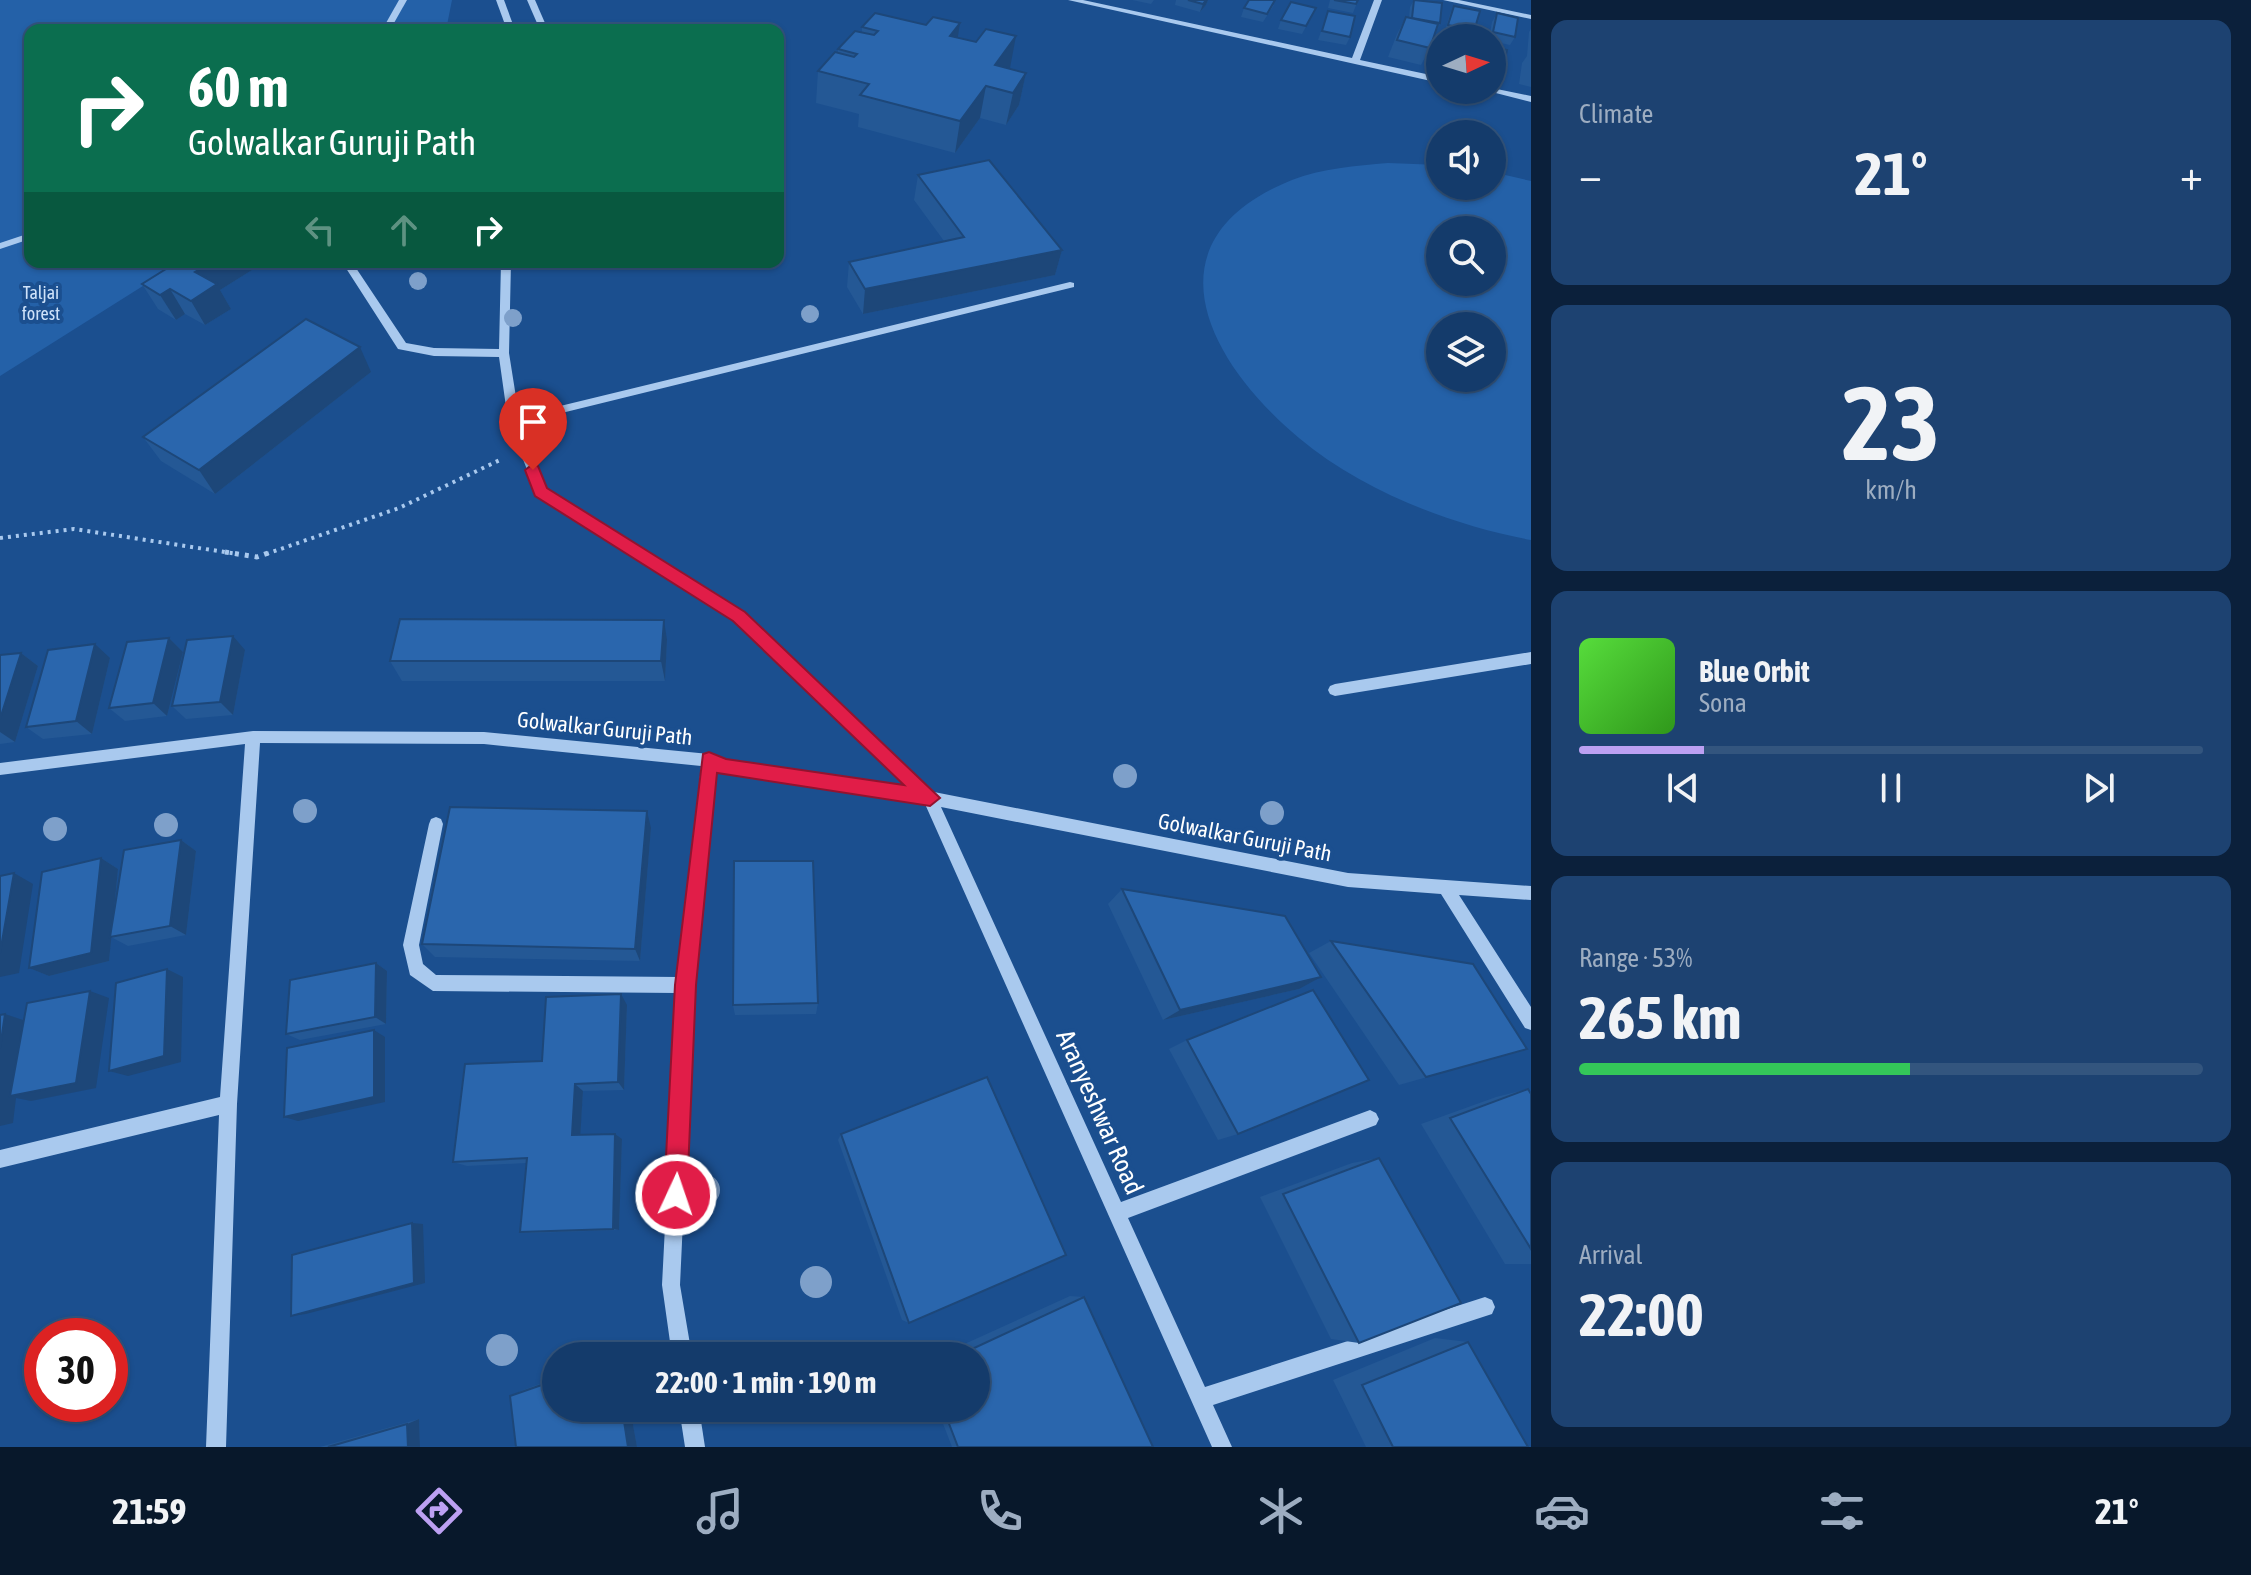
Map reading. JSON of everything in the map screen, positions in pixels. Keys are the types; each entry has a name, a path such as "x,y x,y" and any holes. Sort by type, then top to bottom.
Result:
{"street":[{"path":"389,24 403,0"},
{"path":"500,0 509,24"},
{"path":"531,0 541,24"},
{"path":"1072,0 1426,77"},
{"path":"1355,61 1378,0"},
{"path":"1447,0 1531,17"},
{"path":"1506,94 1531,99"},
{"path":"0,246 24,238"},
{"path":"351,268 402,346 434,352 504,353"},
{"path":"506,268 504,353 514,421 541,492 739,617 930,798"},
{"path":"514,421 1070,285"},
{"path":"1335,690 1531,658"},
{"path":"216,1447 228,1104 253,737"},
{"name":"Golwalkar Guruji Path","path":"0,769 253,737 484,738 709,760 724,767 930,798 1348,880 1531,893"},
{"path":"680,1342 671,1285 686,985 709,760"},
{"name":"Aranyeshwar Road","path":"930,798 1222,1447"},
{"path":"436,824 411,945 416,969 433,983 686,985"},
{"path":"1445,887 1531,1022"},
{"path":"0,1159 228,1104"},
{"path":"1117,1213 1370,1119"},
{"path":"1200,1399 1485,1307"},
{"path":"691,1422 695,1447"}],"path":[{"path":"0,538 74,529 257,557 399,508 524,448"}],"green space":[{"name":"Taljai forest","path":"0,0 452,0 447,24 24,24 24,268 171,268 0,376"},
{"path":"1388,163 1426,164 1426,200 1506,200 1506,175 1531,181 1531,540 1470,525 1409,503 1379,490 1324,457 1266,407 1238,374 1217,338 1205,303 1204,268 1217,235 1246,205 1292,180 1327,170"}],"building":[{"path":"1249,0 1275,0 1267,14 1244,8"},
{"path":"1334,0 1358,0 1356,4"},
{"path":"1414,0 1442,3 1440,23 1412,18"},
{"path":"1291,2 1316,8 1306,26 1281,20"},
{"path":"1454,6 1480,11 1476,24 1448,24"},
{"path":"1328,11 1355,16 1350,37 1322,31"},
{"path":"875,13 926,25 933,17 960,23 950,36 976,42 986,29 1016,36 995,65 1026,73 1013,93 986,86 960,121 860,95 869,84 818,71 835,52 854,57 857,54 838,49 855,31 874,35 878,31 862,27"},
{"path":"1497,13 1518,18 1515,37 1506,35 1506,24 1495,24"},
{"path":"1406,17 1438,24 1426,24 1426,47 1397,40"},
{"path":"989,160 1062,250 865,289 849,262 964,237 918,175"},
{"path":"167,268 202,268 195,272 217,284 191,301 170,289 160,295 142,284"},
{"path":"306,319 360,347 199,470 143,437"},
{"path":"400,619 664,620 661,661 390,661"},
{"path":"233,636 220,702 172,706 187,640"},
{"path":"169,638 153,703 109,708 127,642"},
{"path":"95,644 76,721 26,727 48,650"},
{"path":"21,653 0,719 0,655"},
{"path":"450,807 647,811 635,949 422,944"},
{"path":"181,840 170,926 110,937 124,850"},
{"path":"101,858 91,953 29,968 42,872"},
{"path":"734,861 813,861 818,1003 733,1005"},
{"path":"14,873 0,953 0,876"},
{"path":"1122,889 1285,916 1321,977 1180,1010"},
{"path":"1331,941 1473,964 1527,1049 1426,1077"},
{"path":"376,963 375,1017 286,1034 290,980"},
{"path":"167,969 164,1056 109,1071 116,983"},
{"path":"1313,990 1369,1080 1238,1134 1187,1040"},
{"path":"90,991 76,1083 10,1096 27,1003"},
{"path":"621,994 618,1082 575,1084 572,1135 615,1134 613,1229 520,1232 527,1158 453,1162 465,1064 542,1061 546,997"},
{"path":"5,1014 0,1048 0,1015"},
{"path":"374,1030 374,1097 284,1117 287,1048"},
{"path":"987,1077 1066,1255 909,1323 841,1134"},
{"path":"1528,1089 1531,1094 1531,1249 1450,1118"},
{"path":"1379,1158 1461,1303 1359,1343 1283,1194"},
{"path":"412,1223 414,1283 291,1316 292,1255"},
{"path":"1084,1297 1153,1447 958,1447 948,1422 990,1422 990,1342 987,1342"},
{"path":"1468,1342 1528,1447 1393,1447 1362,1385"},
{"path":"542,1385 542,1422 624,1422 628,1447 516,1447 510,1396"},
{"path":"407,1424 408,1447 328,1447"}],"route":[{"path":"533,470 541,492 739,617 930,798 724,767 709,760 686,985 676,1195"}]}
